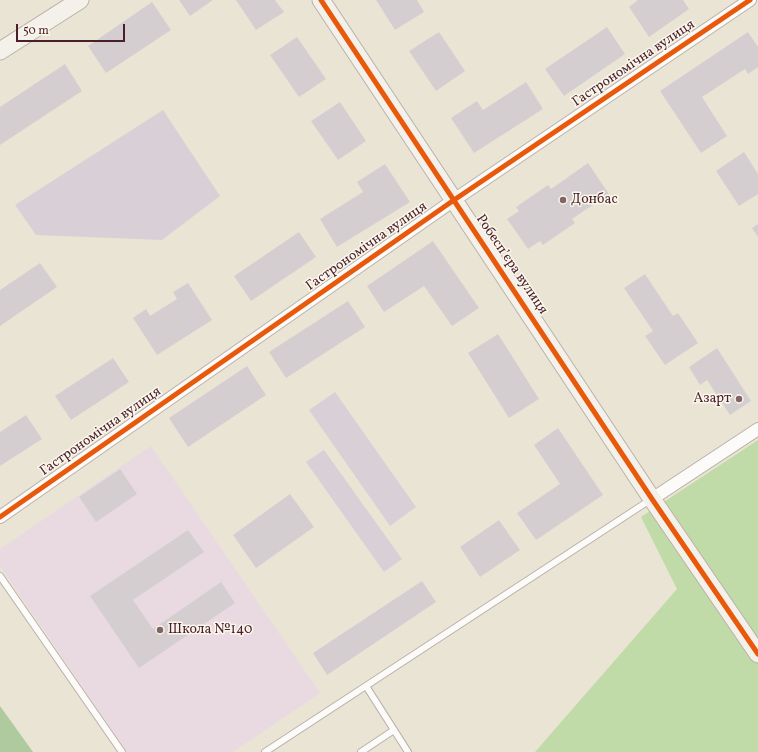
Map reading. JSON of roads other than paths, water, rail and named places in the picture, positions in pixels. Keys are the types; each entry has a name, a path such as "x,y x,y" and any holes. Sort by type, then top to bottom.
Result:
{"street":[{"path":"0,51 80,0"},
{"name":"Робесп’єра вулиця","path":"321,0 652,499 758,654"},
{"name":"Гастрономічна вулиця","path":"0,518 454,200 750,0"},
{"path":"652,499 758,429"}],"lane":[{"path":"265,752 652,499"},
{"path":"0,576 122,752"},
{"path":"366,686 408,752"},
{"path":"361,752 394,730"}],"place":[{"name":"Донбас","path":"563,200"},
{"name":"Азарт","path":"739,399"},
{"name":"Школа №140","path":"160,630"}]}
